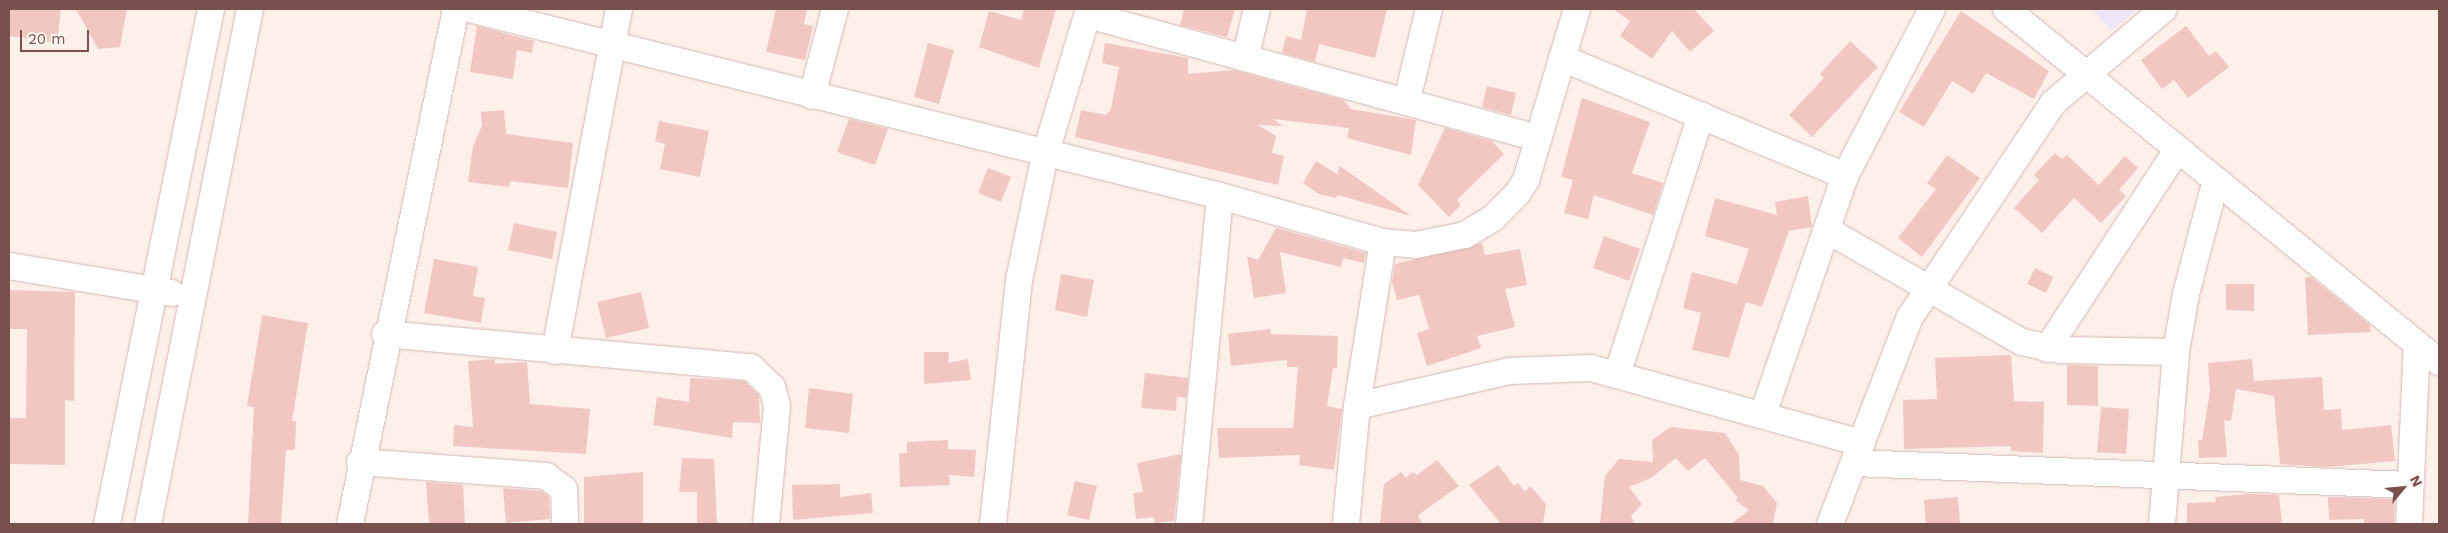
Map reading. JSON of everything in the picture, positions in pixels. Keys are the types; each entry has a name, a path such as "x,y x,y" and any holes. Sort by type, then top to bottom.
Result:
{"street":[{"path":"106,524 156,290 211,9"},
{"path":"148,524 250,9"},
{"path":"350,524 385,334 456,9"},
{"path":"469,9 1045,155 1220,196 1383,242 1432,244 1480,228 1517,194 1538,138 1577,9"},
{"path":"555,351 610,45 619,9"},
{"path":"812,96 835,9"},
{"path":"1246,55 1257,9"},
{"path":"1407,100 1429,9"},
{"path":"1763,414 1845,176 1932,9"},
{"path":"2006,9 2439,362"},
{"path":"1830,524 1910,317 1930,290 2053,103 2085,73 2164,9"},
{"path":"993,524 1019,280 1045,155 1089,12 1538,138"},
{"path":"1562,58 1845,176"},
{"path":"1618,372 1701,115"},
{"path":"2047,349 2178,149"},
{"path":"2162,524 2163,476 2176,352 2188,284 2216,180"},
{"path":"1189,524 1220,196"},
{"path":"1826,230 2010,337 2047,349 2176,352"},
{"path":"1346,524 1357,406 1383,242"},
{"path":"9,266 192,296"},
{"path":"385,334 555,351 732,362 760,372 772,387 777,406 766,524"},
{"path":"2409,524 2409,485 2417,344"},
{"path":"1357,406 1537,367 1618,372 1763,414 1858,453 2163,476 2409,485"},
{"path":"360,462 546,476 564,489 565,524"}],"shaded area":[{"path":"2092,9 2138,9 2111,31"}],"building":[{"path":"9,9 61,9 57,43 9,36"},
{"path":"76,9 127,9 120,47 98,49"},
{"path":"776,9 807,9 804,24 813,26 805,60 766,52"},
{"path":"1024,9 1056,9 1039,68 979,47 989,11 1021,20"},
{"path":"1184,9 1235,9 1227,37 1180,25"},
{"path":"1307,9 1387,9 1375,58 1319,44 1315,62 1282,53 1286,36 1301,40"},
{"path":"1613,9 1694,9 1714,31 1690,52 1672,31 1652,59 1620,36 1630,21"},
{"path":"1961,11 2049,71 2034,99 1986,73 1973,94 1952,81 1924,127 1899,112"},
{"path":"477,26 534,41 532,53 517,50 513,79 470,72"},
{"path":"2186,26 2209,56 2216,51 2229,67 2188,98 2174,80 2162,89 2141,60"},
{"path":"1850,41 1878,67 1812,137 1789,115 1824,78 1820,74"},
{"path":"928,43 954,50 939,104 914,97"},
{"path":"1105,43 1188,58 1188,74 1234,70 1343,100 1351,109 1416,120 1411,155 1347,138 1349,128 1273,119 1283,126 1258,125 1276,136 1272,153 1284,156 1278,185 1075,137 1081,110 1106,115 1111,109 1119,67 1102,63"},
{"path":"1487,86 1516,93 1511,115 1482,107"},
{"path":"1582,98 1650,122 1632,173 1663,183 1653,215 1594,195 1588,219 1564,213 1573,180 1561,177"},
{"path":"504,110 506,134 573,143 568,188 510,181 509,187 468,182 473,146 482,126 481,112"},
{"path":"849,119 888,129 875,165 837,152"},
{"path":"659,121 709,131 700,177 660,169 665,144 655,141"},
{"path":"1445,128 1492,141 1504,154 1457,200 1461,205 1449,217 1418,185"},
{"path":"2055,153 2062,159 2067,155 2099,185 2125,156 2138,168 2119,190 2126,196 2101,223 2074,198 2042,233 2014,208 2039,180 2034,175"},
{"path":"1947,155 1980,178 1922,257 1898,238 1936,189 1927,183"},
{"path":"1316,161 1337,174 1340,166 1411,216 1338,195 1335,198 1319,194 1303,183"},
{"path":"988,168 1011,177 1001,202 978,193"},
{"path":"1808,196 1812,227 1789,231 1762,307 1746,302 1729,358 1692,350 1701,313 1683,308 1692,272 1737,284 1749,249 1705,236 1715,198 1777,215 1775,202"},
{"path":"514,223 557,232 552,259 508,250"},
{"path":"1276,228 1366,253 1364,263 1343,258 1341,267 1280,252 1286,293 1254,298 1247,256 1258,260"},
{"path":"1604,236 1640,249 1629,281 1593,268"},
{"path":"1482,243 1485,255 1520,249 1527,285 1505,289 1515,327 1477,336 1481,348 1427,366 1417,333 1429,329 1419,295 1397,300 1392,282 1395,264"},
{"path":"434,259 478,267 473,296 485,298 481,323 424,313"},
{"path":"2035,268 2053,277 2046,293 2027,284"},
{"path":"1061,274 1094,280 1087,317 1055,310"},
{"path":"2305,277 2311,277 2370,325 2371,332 2308,335"},
{"path":"2226,284 2254,284 2254,311 2226,310"},
{"path":"9,290 75,292 74,401 65,400 65,465 9,464 9,418 26,418 27,329 9,329"},
{"path":"641,292 649,328 606,338 597,302"},
{"path":"262,315 308,323 292,421 296,421 295,450 286,450 281,524 248,524 254,407 247,406"},
{"path":"1270,329 1271,334 1338,336 1337,368 1333,368 1327,406 1342,409 1334,470 1299,465 1300,455 1219,458 1217,428 1293,428 1298,367 1287,367 1287,360 1231,366 1228,334"},
{"path":"924,352 949,352 948,363 968,359 971,380 924,384"},
{"path":"2011,355 2014,401 2044,402 2043,453 2011,451 2011,446 1904,449 1903,400 1937,399 1935,358"},
{"path":"495,359 495,364 527,362 530,404 590,409 586,454 453,446 454,425 473,427 468,361"},
{"path":"2252,359 2254,381 2322,377 2324,410 2341,409 2342,430 2391,425 2395,461 2328,467 2280,464 2274,396 2236,389 2231,421 2224,420 2227,457 2199,458 2198,440 2202,440 2210,391 2208,363"},
{"path":"2067,365 2098,366 2098,406 2067,405"},
{"path":"1145,373 1188,378 1186,398 1177,397 1176,411 1141,408"},
{"path":"690,378 744,381 759,395 760,423 733,422 732,438 653,425 657,397 689,402"},
{"path":"809,388 853,394 849,433 805,428"},
{"path":"2101,407 2129,409 2126,454 2097,452"},
{"path":"1670,427 1725,433 1739,455 1740,480 1763,486 1777,503 1773,524 1731,524 1749,510 1735,500 1738,498 1705,458 1688,471 1676,458 1651,478 1629,487 1642,504 1631,516 1635,524 1600,524 1605,476 1619,459 1653,462 1652,440"},
{"path":"948,440 948,449 976,450 974,477 949,475 950,485 900,487 899,453 907,453 907,442"},
{"path":"1181,454 1174,521 1155,523 1154,517 1136,519 1133,493 1143,492 1137,463"},
{"path":"682,458 714,459 717,524 697,524 697,492 679,492"},
{"path":"1437,460 1459,486 1418,515 1422,524 1380,524 1384,484 1401,472 1406,478 1412,472 1417,475"},
{"path":"1498,465 1514,486 1518,483 1525,492 1530,486 1546,504 1543,524 1501,524 1469,485"},
{"path":"643,472 643,524 584,523 584,477"},
{"path":"1075,481 1097,486 1089,520 1067,515"},
{"path":"426,482 463,485 465,524 429,524"},
{"path":"840,484 840,497 871,493 873,513 793,520 792,485"},
{"path":"503,488 541,491 549,497 550,519 506,523"},
{"path":"2247,494 2279,495 2282,524 2187,524 2187,503 2216,502 2215,497"},
{"path":"1958,497 1960,524 1926,524 1924,500"},
{"path":"2328,497 2395,499 2394,524 2364,524 2364,519 2329,520"}]}
